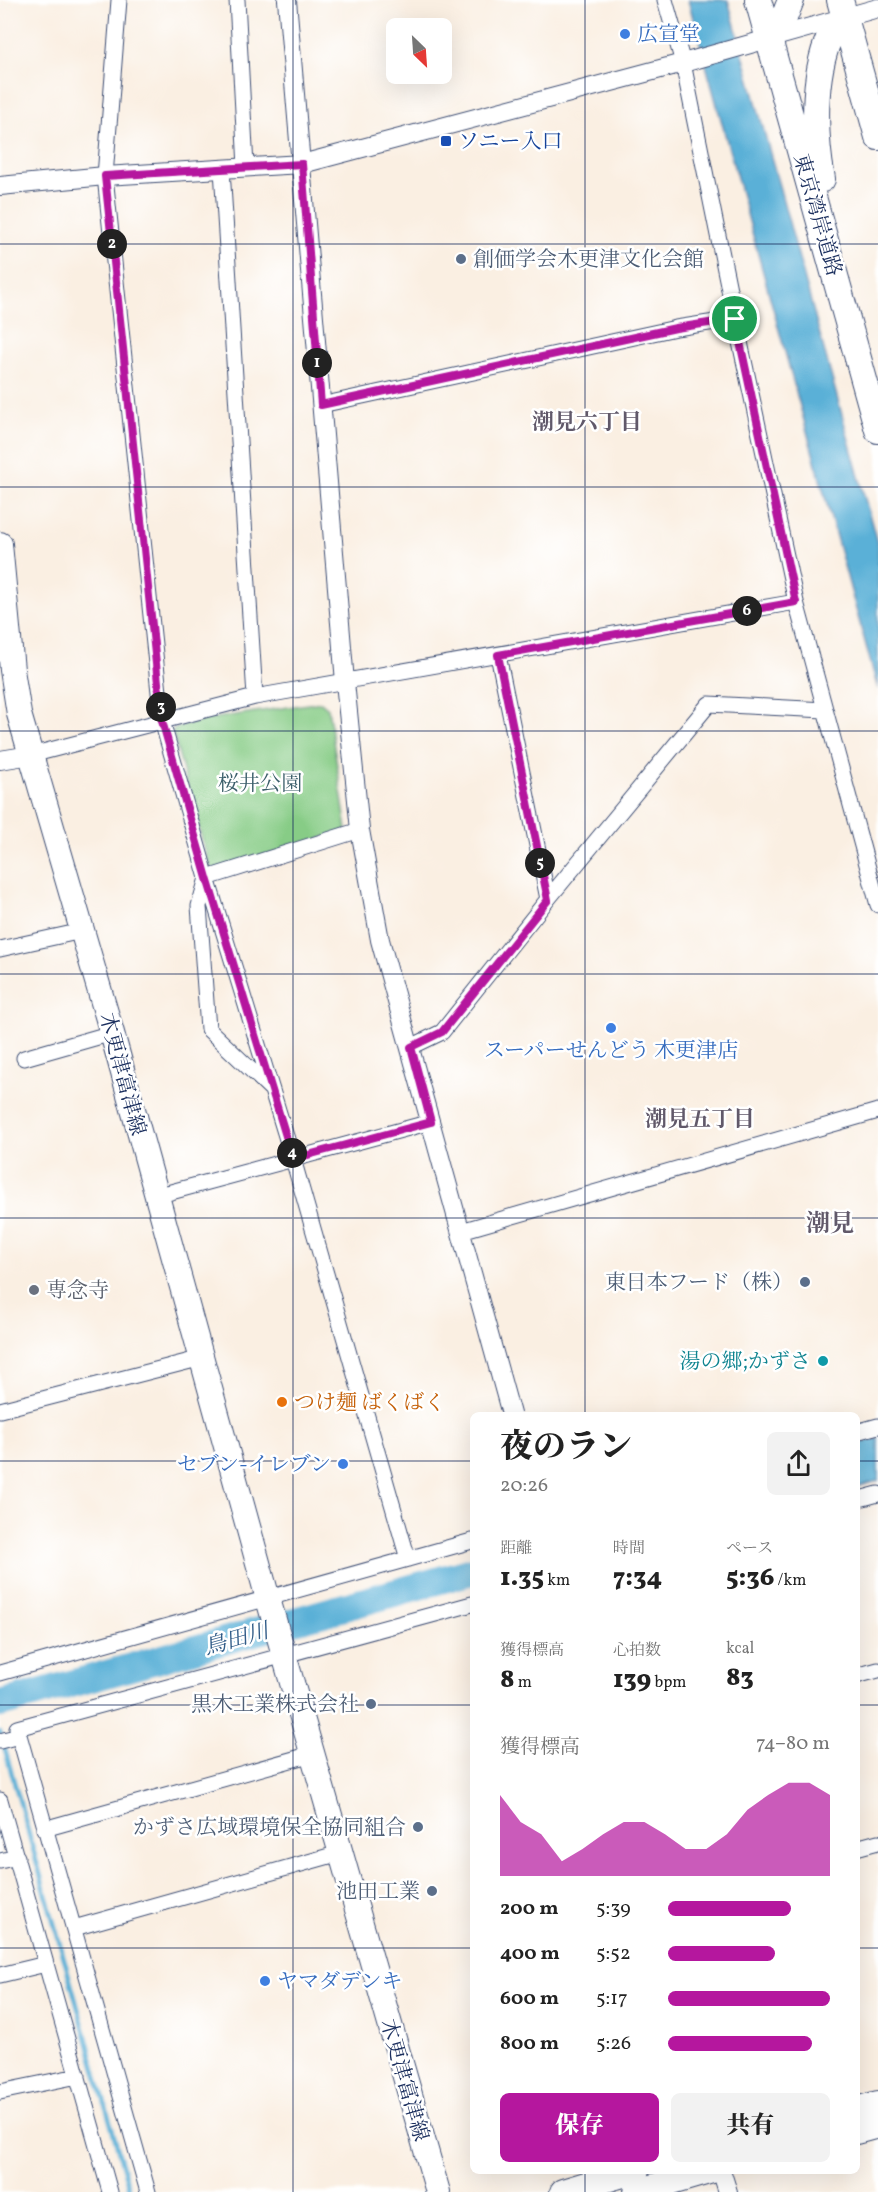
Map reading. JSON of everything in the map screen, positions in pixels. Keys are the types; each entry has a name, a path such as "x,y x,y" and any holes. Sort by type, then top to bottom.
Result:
{"highway":[{"name":"東京湾岸道路","path":"758,0 878,429"},
{"path":"769,39 780,28 791,0"},
{"path":"842,9 878,137"},
{"path":"842,9 825,51 816,121 821,173 847,318"},
{"path":"860,2109 878,2104"},
{"path":"860,2130 878,2125"},
{"path":"563,2192 623,2174"},
{"path":"637,2192 698,2174"}],"main road":[{"name":"木更津富津線","path":"0,544 12,670 19,714 112,1033 268,1599 438,2192"}],"street":[{"path":"119,0 105,176 162,721 207,878 273,1090 408,1560"},
{"path":"237,0 246,167"},
{"path":"287,0 345,682 360,830 380,940 510,1412"},
{"path":"665,0 683,63 796,602 878,905"},
{"path":"0,186 105,176 302,164 769,39 842,9 878,8"},
{"path":"222,169 255,698"},
{"path":"321,405 676,328 735,319"},
{"path":"0,760 31,756 255,698 796,602"},
{"path":"498,655 548,900"},
{"path":"411,1047 442,1032 709,704 825,710"},
{"path":"207,878 360,830"},
{"path":"207,878 199,906 208,1029 273,1090"},
{"path":"0,949 82,931"},
{"path":"24,1058 112,1033"},
{"path":"461,1231 878,1111"},
{"path":"156,1196 431,1122"},
{"path":"0,1410 202,1358"},
{"path":"860,1431 878,1426"},
{"path":"860,1499 878,1494"},
{"path":"0,1673 470,1542"},
{"path":"148,2192 17,1728 470,1605"},
{"path":"860,1675 878,1671"},
{"path":"0,1741 19,1736"},
{"path":"44,1829 312,1754"},
{"path":"0,1800 110,2192"},
{"path":"860,1847 878,1842"},
{"path":"74,1928 340,1853"},
{"path":"0,1861 17,1857"},
{"path":"0,1975 46,1964"},
{"path":"0,2092 78,2076"},
{"path":"722,2174 728,2192"}],"green space":[{"name":"桜井公園","path":"321,702 328,708 347,830 215,873 209,865 173,729 202,720"}],"water":[{"path":"688,0 728,0 878,546 878,689"},
{"path":"878,1438 878,1481 860,1486 860,1443"}],"waterway":[{"name":"鳥田川","path":"0,1704 470,1572"},
{"path":"0,1732 130,2192"}],"place":[{"name":"広宣堂","path":"625,34"},
{"name":"ソニー入口","path":"446,141"},
{"name":"創価学会木更津文化会館","path":"461,259"},
{"name":"スーパーせんどう 木更津店","path":"611,1028"},
{"name":"東日本フード（株）","path":"805,1282"},
{"name":"専念寺","path":"34,1290"},
{"name":"湯の郷;かずさ","path":"823,1361"},
{"name":"つけ麺 ばくばく","path":"282,1402"},
{"name":"セブン-イレブン","path":"343,1464"},
{"name":"黒木工業株式会社","path":"371,1704"},
{"name":"かずさ広域環境保全協同組合","path":"418,1827"},
{"name":"池田工業","path":"432,1891"},
{"name":"ヤマダデンキ","path":"265,1981"}],"district":[{"name":"潮見六丁目","path":"587,421"},
{"name":"潮見五丁目","path":"700,1118"},
{"name":"潮見","path":"830,1223"}],"route":[{"path":"302,164 321,405 700,323 735,319 796,602 498,655 548,900 442,1032 411,1047 431,1122 293,1159 207,878 162,721 105,176 302,164"}]}
